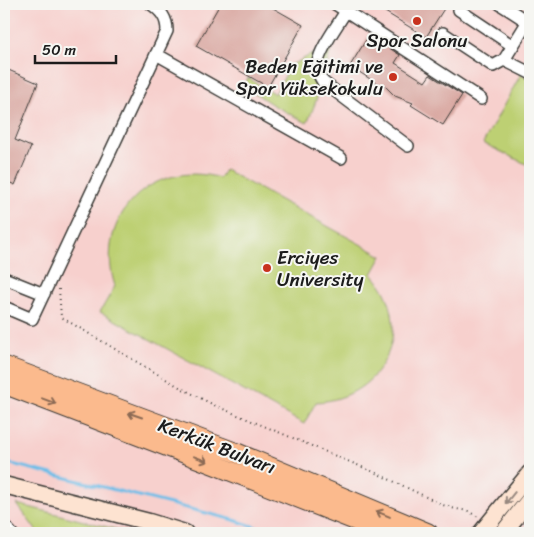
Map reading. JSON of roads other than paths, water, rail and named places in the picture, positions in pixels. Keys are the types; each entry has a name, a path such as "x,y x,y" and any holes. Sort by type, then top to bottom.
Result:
{"main road":[{"name":"Kerkük Bulvarı","path":"4,366 228,450 428,533"},
{"name":"Kerkük Bulvarı","path":"4,384 387,533"}],"street":[{"path":"4,307 32,319 167,31 165,18 151,4"},
{"path":"335,4 481,99"},
{"path":"443,33 493,66 504,60 529,20 500,4"},
{"path":"459,10 513,46"},
{"path":"346,11 319,57 318,69 320,78 408,146"},
{"path":"156,54 341,158"},
{"path":"504,60 530,73"},
{"path":"4,278 44,294"},
{"path":"485,528 530,473"},
{"path":"4,485 185,533"},
{"path":"4,496 152,533"},
{"path":"503,533 530,499"}],"lane":[{"path":"4,521 15,533"}],"waterway":[{"path":"4,462 234,520 274,533"}],"place":[{"name":"Spor Salonu","path":"417,21"},
{"name":"Beden Eğitimi ve Spor Yüksekokulu","path":"393,77"},
{"name":"Erciyes University","path":"267,268"}]}
